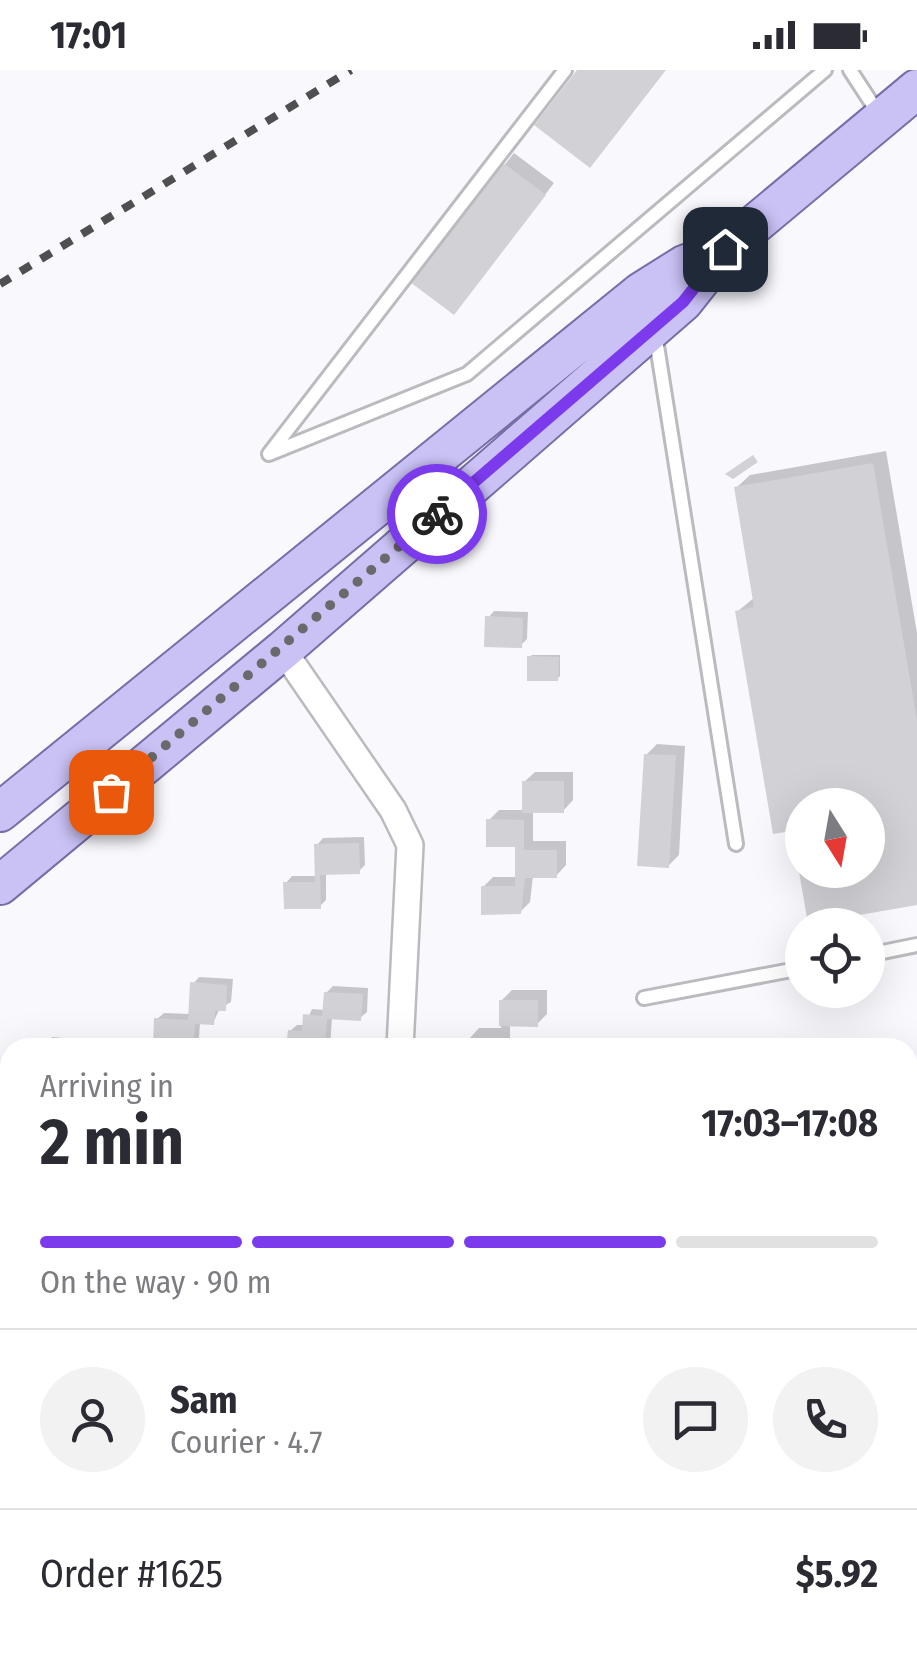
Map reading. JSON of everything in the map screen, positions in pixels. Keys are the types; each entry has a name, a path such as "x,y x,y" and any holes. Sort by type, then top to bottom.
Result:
{"main road":[{"path":"0,885 282,650 654,326 703,281 725,249 917,89"},
{"path":"0,812 641,292 684,265 725,249"}],"street":[{"path":"282,650 373,780 410,845 412,878 401,1038"}],"lane":[{"path":"565,70 269,454 467,374 825,70"},
{"path":"850,70 882,118"},
{"path":"654,326 736,844"},
{"path":"885,952 917,945"},
{"path":"644,998 785,971"}],"building":[{"path":"577,70 666,70 590,168 534,125"},
{"path":"502,162 546,195 454,315 410,282"},
{"path":"753,455 758,462 733,479 725,474"},
{"path":"873,463 917,720 917,905 885,911 805,908 802,888 885,888 885,788 785,788 785,832 773,834 735,611 754,607 734,487"},
{"path":"485,616 523,618 522,648 484,647"},
{"path":"527,656 559,657 558,681 527,681"},
{"path":"644,754 676,755 669,868 637,866"},
{"path":"522,781 564,781 564,813 522,813"},
{"path":"486,819 524,820 524,850 557,850 557,878 525,878 521,914 481,915 481,886 515,886 515,847 486,847"},
{"path":"359,843 360,874 320,875 321,909 284,909 283,882 315,882 314,844"},
{"path":"190,982 227,985 226,1011 215,1011 214,1025 195,1024 194,1038 153,1038 154,1018 188,1020"},
{"path":"324,992 363,994 361,1021 327,1019 326,1038 287,1038 288,1030 302,1031 303,1014 322,1016"},
{"path":"499,1000 538,1000 538,1027 499,1026"}],"railway":[{"path":"0,284 351,70"}],"way so far":[{"path":"111,792 437,514"}],"route":[{"path":"437,514 683,302 725,249"}]}
